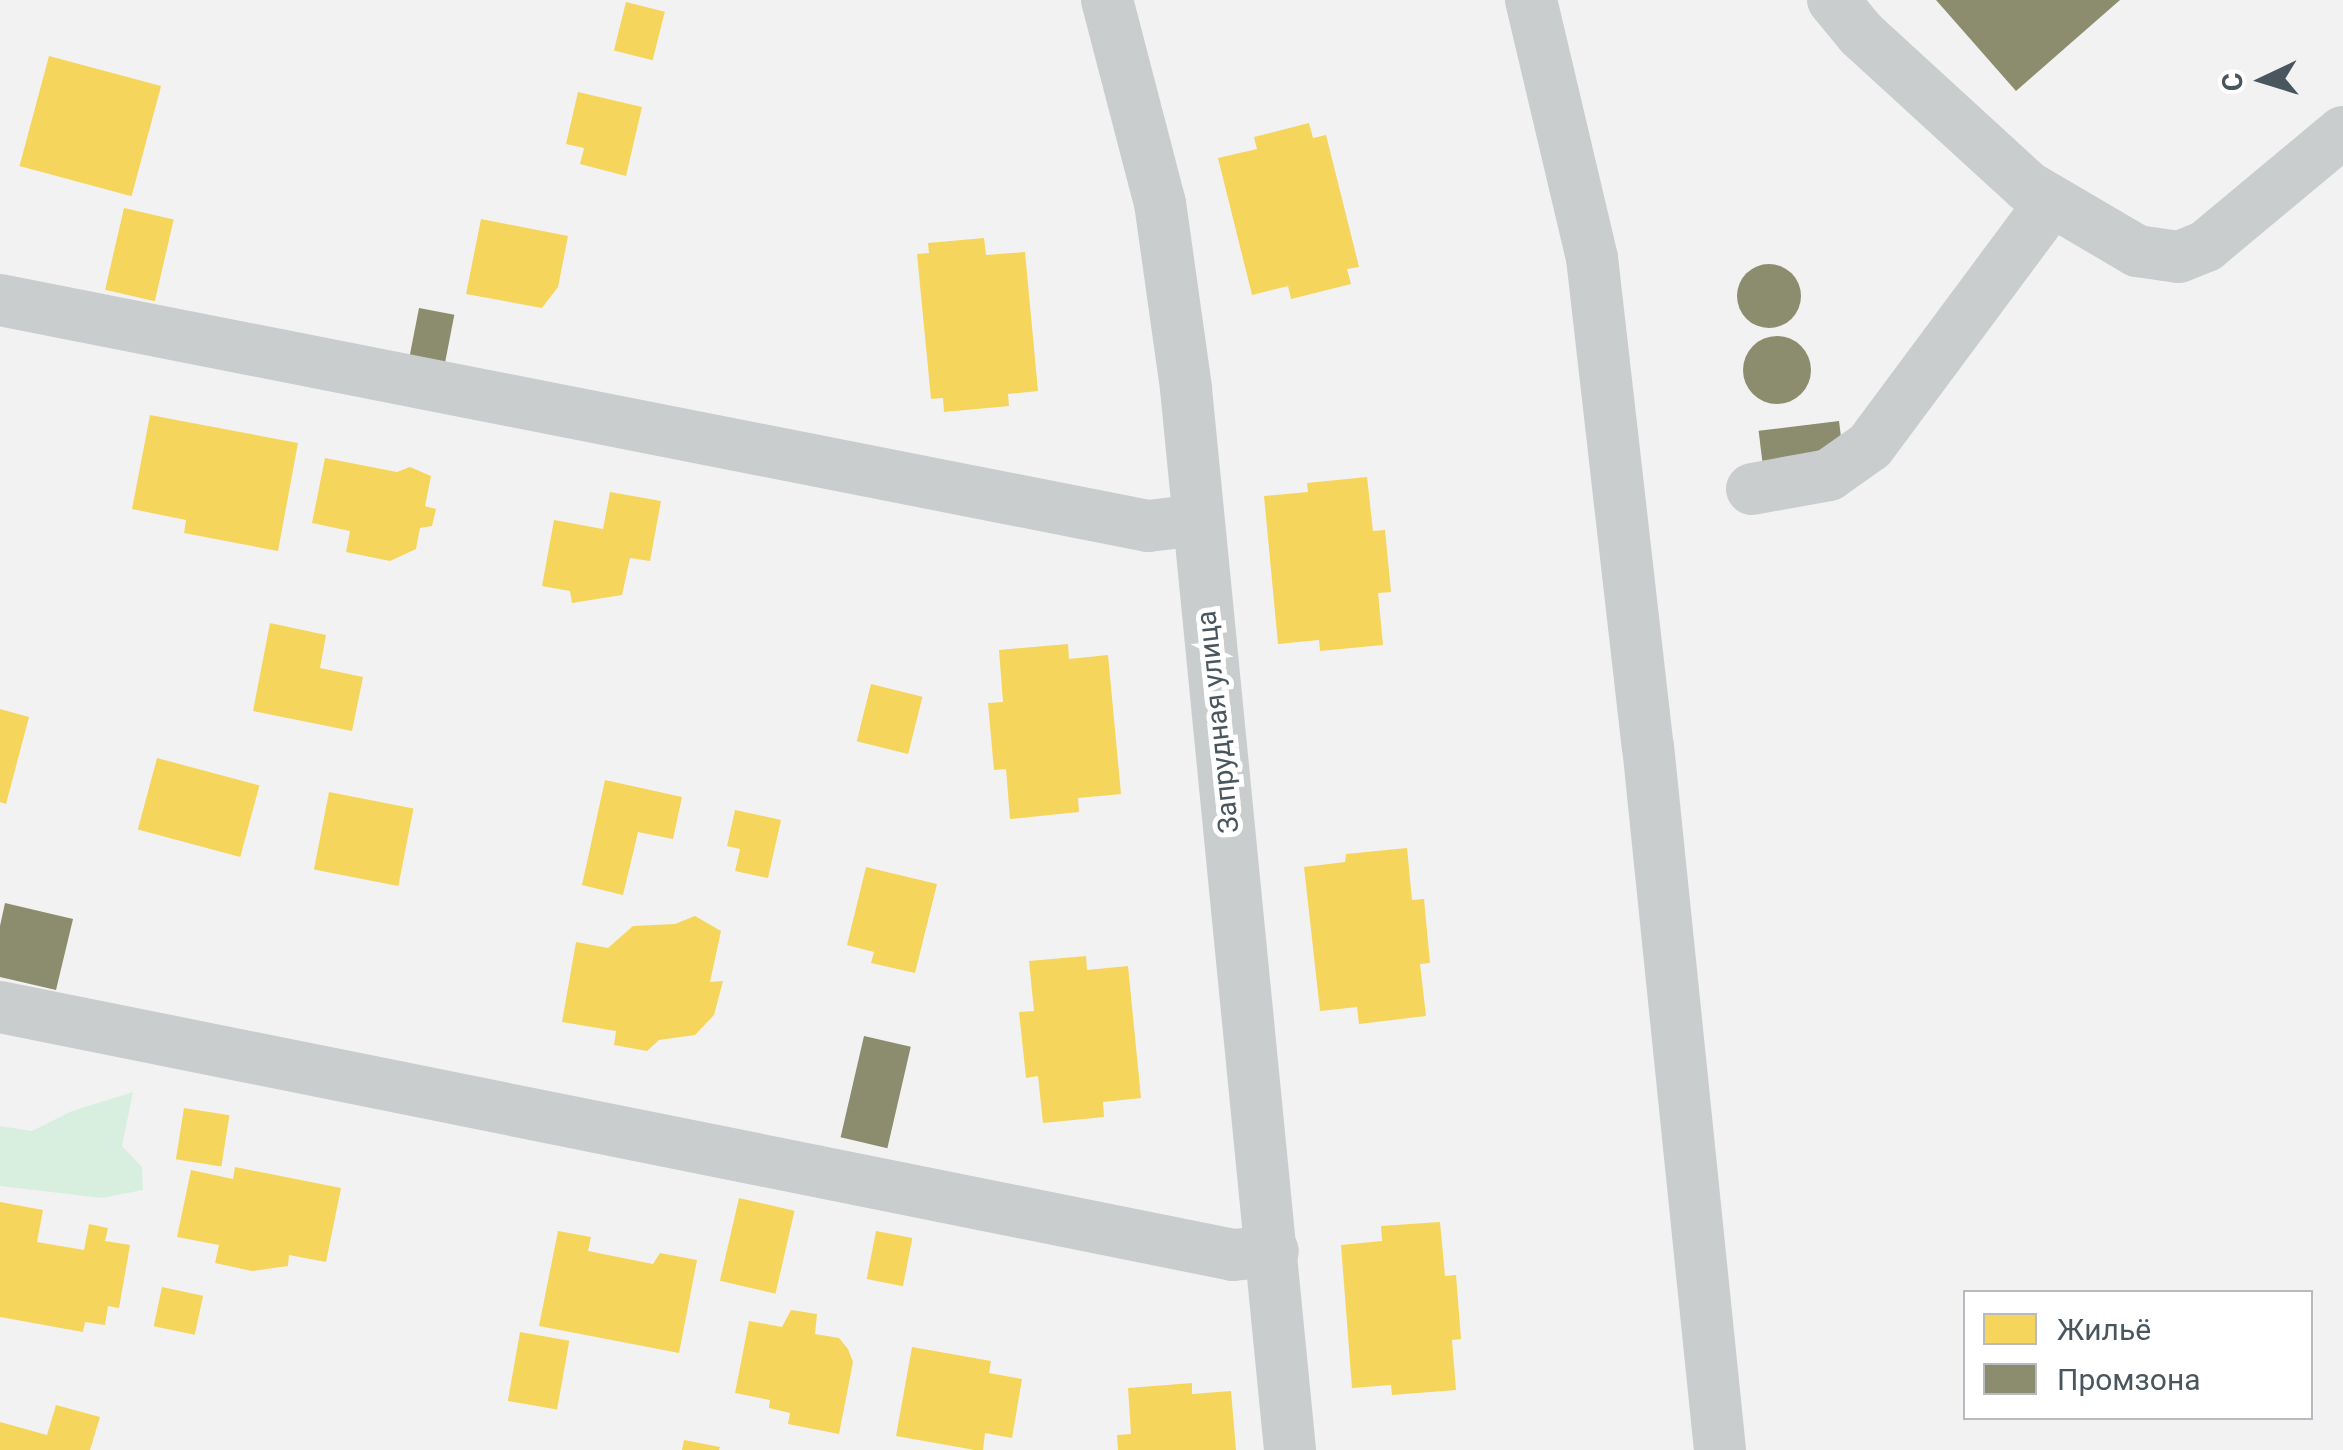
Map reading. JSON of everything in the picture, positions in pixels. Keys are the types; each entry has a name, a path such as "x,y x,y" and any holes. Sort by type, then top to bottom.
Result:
{"street":[{"name":"Запрудная улица","path":"1108,0 1160,203 1198,520 1290,1450"},
{"path":"1531,0 1592,258 1648,746 1720,1450"},
{"path":"1833,0 1862,34 1970,136 2051,202 2138,251 2179,257 2206,246 2343,132"},
{"path":"1752,490 1829,476 1870,446 2051,202"},
{"path":"0,300 1148,526 1198,520"},
{"path":"0,1007 1233,1255 1273,1251"}],"green space":[{"path":"133,1092 122,1146 142,1167 143,1190 102,1198 0,1186 0,1126 32,1131 72,1111"}],"building: Жильё":[{"path":"626,2 665,12 653,60 614,51"},
{"path":"49,56 161,86 132,196 19,166"},
{"path":"578,92 642,107 626,176 580,164 584,148 566,144"},
{"path":"1309,123 1313,138 1326,135 1359,267 1347,269 1351,284 1291,299 1288,286 1252,295 1218,158 1257,149 1254,137"},
{"path":"124,208 174,219 155,301 105,290"},
{"path":"481,219 568,236 558,287 542,308 466,294"},
{"path":"984,238 986,255 1025,252 1038,391 1008,394 1009,406 944,412 943,398 931,399 917,254 929,253 928,243"},
{"path":"150,415 298,443 278,551 184,533 186,520 132,509"},
{"path":"325,458 397,472 410,467 431,476 425,506 436,509 432,526 420,528 416,549 390,561 346,552 350,531 312,523"},
{"path":"1367,477 1373,531 1385,530 1391,592 1378,593 1383,645 1320,651 1319,640 1278,644 1264,496 1308,492 1307,483"},
{"path":"610,492 661,501 650,561 630,558 622,595 572,603 570,591 542,586 554,520 603,529"},
{"path":"270,623 326,635 320,668 363,677 352,731 253,711"},
{"path":"1068,644 1069,659 1108,655 1121,794 1078,798 1079,812 1010,819 1006,769 994,770 988,703 1003,702 999,650"},
{"path":"871,684 922,697 908,754 857,741"},
{"path":"0,709 29,717 6,804 0,802"},
{"path":"157,758 259,785 240,857 138,829"},
{"path":"605,780 682,797 673,839 638,832 623,895 582,885"},
{"path":"329,792 413,808 398,886 314,870"},
{"path":"735,810 781,820 768,878 735,871 740,849 727,846"},
{"path":"1407,848 1412,900 1424,899 1430,963 1420,964 1426,1016 1359,1024 1357,1007 1320,1011 1304,867 1345,862 1346,854"},
{"path":"866,867 937,884 915,973 871,963 874,952 847,945"},
{"path":"695,916 721,931 710,982 723,981 714,1015 695,1035 659,1040 647,1051 614,1045 616,1031 562,1022 576,942 608,948 633,926 675,924"},
{"path":"1086,956 1087,970 1128,966 1141,1098 1103,1102 1104,1117 1043,1123 1038,1076 1026,1078 1019,1012 1034,1011 1029,961"},
{"path":"184,1108 229,1115 221,1167 176,1159"},
{"path":"235,1167 341,1188 326,1262 289,1255 288,1266 252,1271 215,1263 219,1245 177,1237 191,1170 233,1179"},
{"path":"739,1198 795,1211 775,1294 720,1281"},
{"path":"0,1202 43,1210 37,1242 84,1250 89,1224 108,1228 105,1241 130,1245 119,1308 108,1306 105,1325 85,1322 83,1332 0,1317"},
{"path":"1440,1222 1445,1276 1456,1275 1461,1339 1452,1340 1456,1390 1392,1395 1391,1385 1352,1388 1341,1245 1382,1241 1381,1226"},
{"path":"558,1231 591,1237 588,1251 653,1264 660,1253 697,1260 679,1353 539,1326"},
{"path":"876,1231 912,1238 903,1286 867,1279"},
{"path":"162,1287 203,1296 195,1335 154,1326"},
{"path":"791,1310 817,1314 815,1334 839,1338 848,1349 853,1362 839,1434 788,1424 790,1413 769,1408 770,1400 735,1393 749,1321 782,1327"},
{"path":"520,1332 569,1341 557,1410 508,1401"},
{"path":"912,1347 991,1361 989,1373 1022,1379 1012,1438 985,1433 983,1450 975,1450 896,1436"},
{"path":"1192,1383 1192,1394 1231,1391 1236,1450 1118,1450 1117,1435 1131,1434 1128,1388"},
{"path":"56,1405 100,1417 90,1450 0,1450 0,1422 47,1435"},
{"path":"684,1440 720,1447 682,1450"}],"building: Промзона":[{"path":"1936,0 2120,0 2016,91"},
{"path":"1769,264 1792,273 1801,296 1792,319 1769,328 1746,319 1737,296 1746,273"},
{"path":"419,308 454,315 445,363 410,356"},
{"path":"1777,336 1790,338 1801,346 1809,357 1809,383 1801,394 1790,402 1777,404 1764,402 1753,394 1745,383 1743,370 1745,357 1753,346 1764,338"},
{"path":"1839,421 1843,454 1763,464 1759,431"},
{"path":"5,903 73,919 56,990 0,977 0,926"},
{"path":"864,1036 911,1047 887,1148 841,1137"}]}
